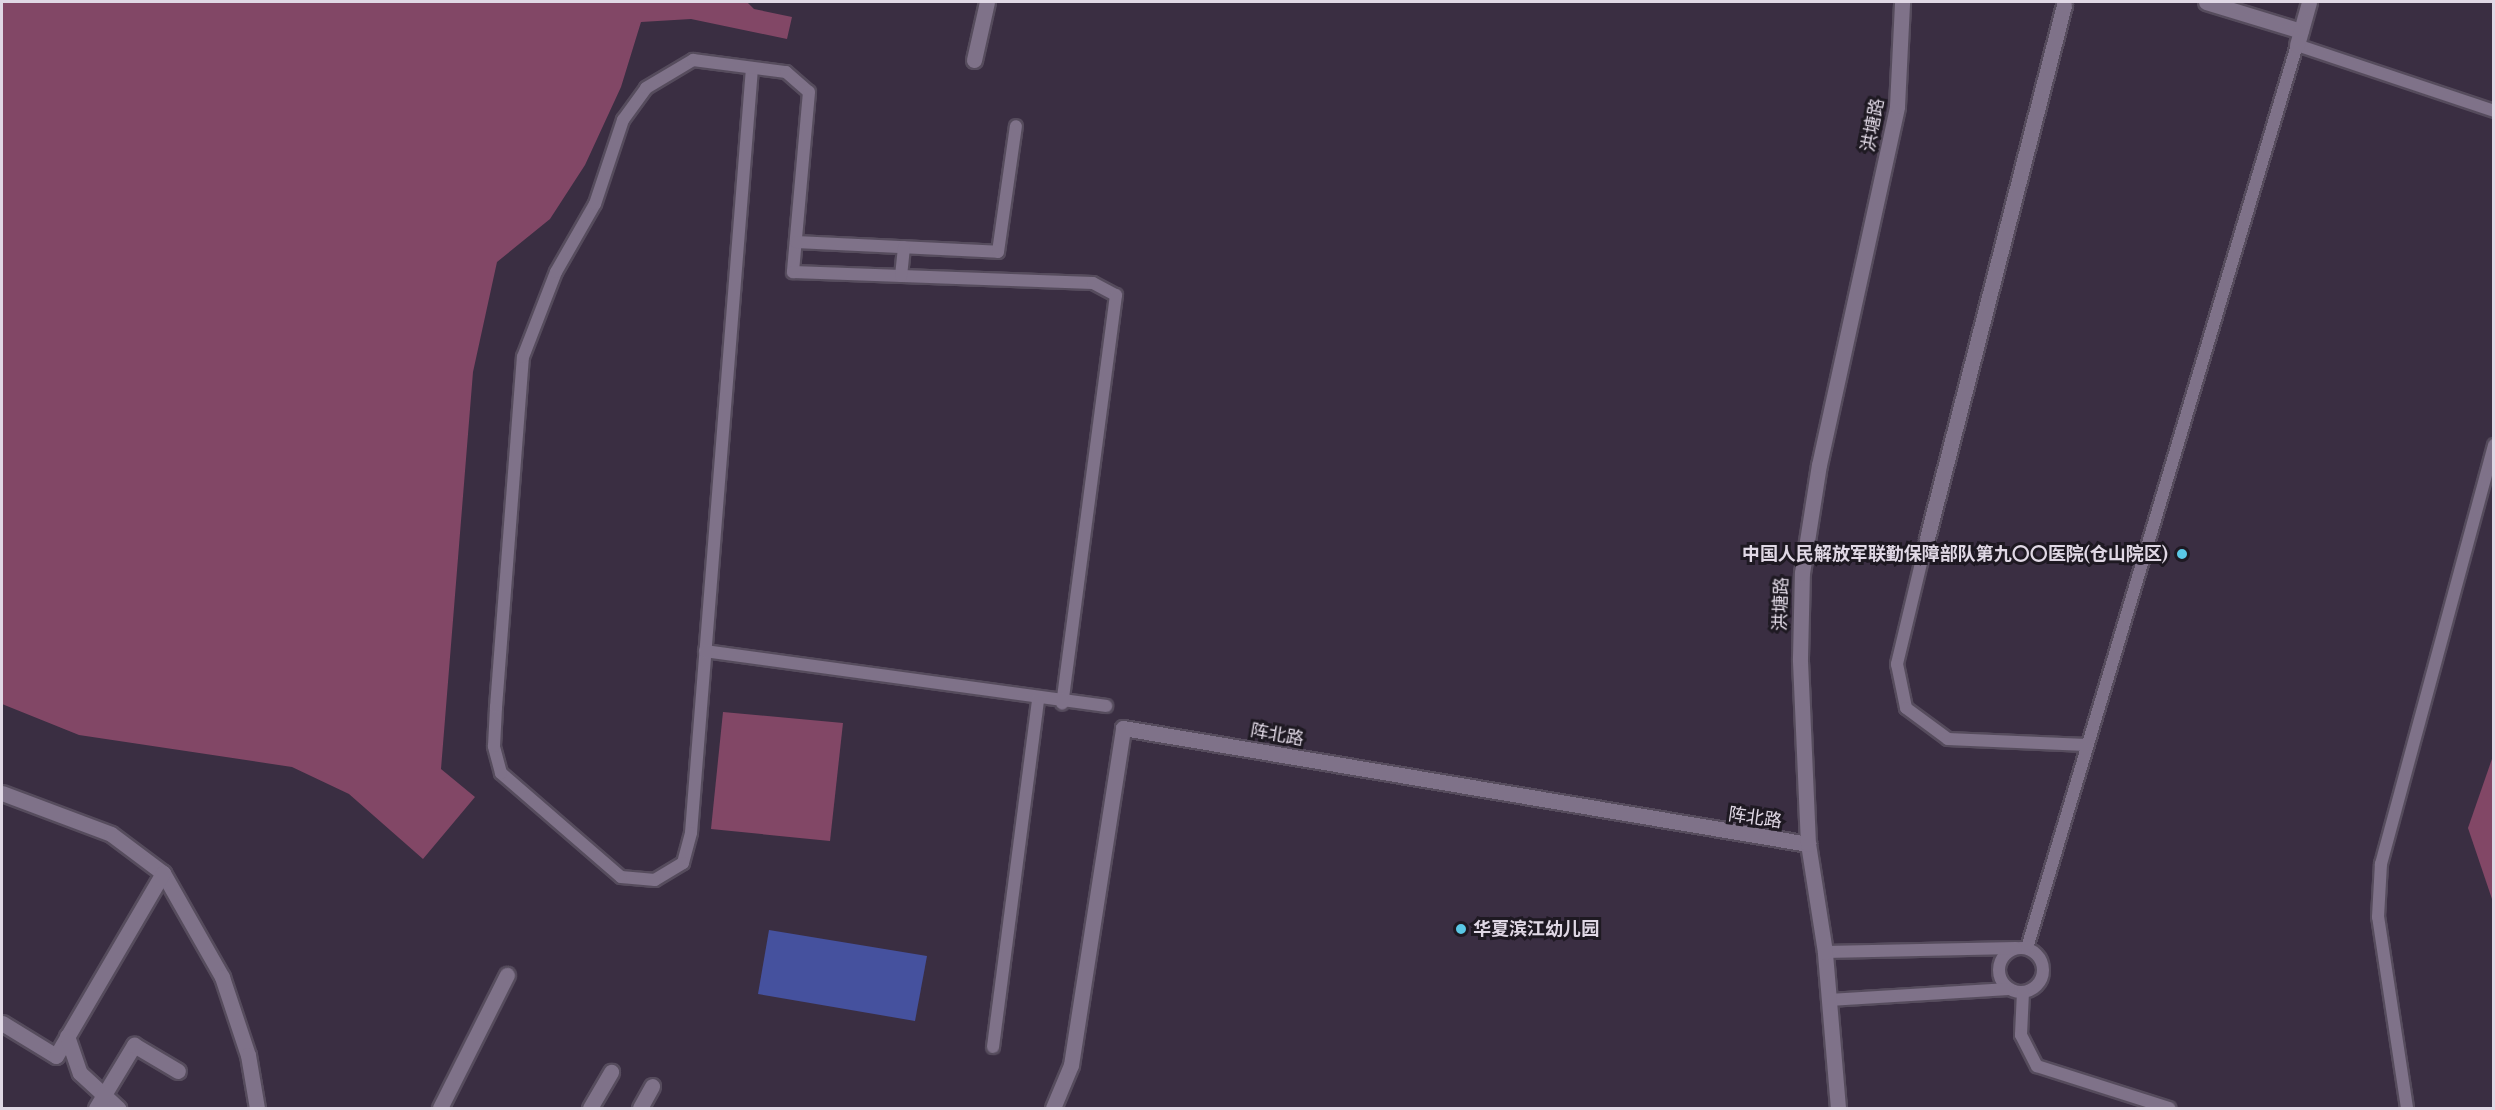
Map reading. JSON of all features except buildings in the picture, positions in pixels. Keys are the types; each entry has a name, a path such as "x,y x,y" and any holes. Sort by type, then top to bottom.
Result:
{"street":[{"path":"974,60 987,2"},
{"name":"洪塘路","path":"1838,1108 1825,952 1808,844 1800,658 1805,539 1897,106 1902,2"},
{"path":"2206,2 2299,38 2309,2"},
{"path":"1928,538 2064,6"},
{"name":"阵北路","path":"1053,1108 1071,1065 1123,728 1808,844"},
{"path":"2,793 111,834 163,873 222,977 248,1055 257,1108"},
{"path":"2,1023 56,1056 163,873"},
{"path":"440,1108 507,975"},
{"path":"67,1036 73,1063 99,1103 118,1108"},
{"path":"99,1103 134,1045 178,1071"},
{"path":"590,1108 611,1072"},
{"path":"640,1108 652,1086"}],"lane":[{"path":"2009,989 2000,978 2000,963 2021,948 2086,745 2299,38 2493,111"},
{"path":"752,68 705,651 683,863 655,880 621,877 508,784 496,762 523,357 540,305 595,204 614,141 634,104 663,74 693,60 752,68 797,76 809,92 793,272 1093,283 1116,295 1062,703"},
{"path":"796,242 998,252 1017,126"},
{"path":"901,276 904,247"},
{"path":"2407,1108 2378,918 2381,864 2493,445"},
{"path":"1928,538 1897,664 1906,708 1948,739 2086,745"},
{"path":"705,651 1062,703 1106,706"},
{"path":"993,1047 1038,699"},
{"path":"1825,952 2021,948 2041,959 2043,974 2037,986 2023,992 2009,989 1829,1000"},
{"path":"2023,992 2020,1035 2037,1066 2169,1108"}],"shaded area":[{"path":"2,2 747,2 754,9 792,17 787,39 691,19 641,22 621,87 585,165 550,219 497,262 473,372 441,769 475,797 423,859 349,794 292,767 79,735 2,704"},
{"path":"723,712 843,723 830,841 711,829"},
{"path":"2493,756 2493,902 2468,828"}],"water":[{"path":"769,930 927,956 915,1021 758,994"}],"place":[{"name":"中国人民解放军联勤保障部队第九〇〇医院(仓山院区)","path":"2182,554"},
{"name":"华夏滨江幼儿园","path":"1461,929"}]}
